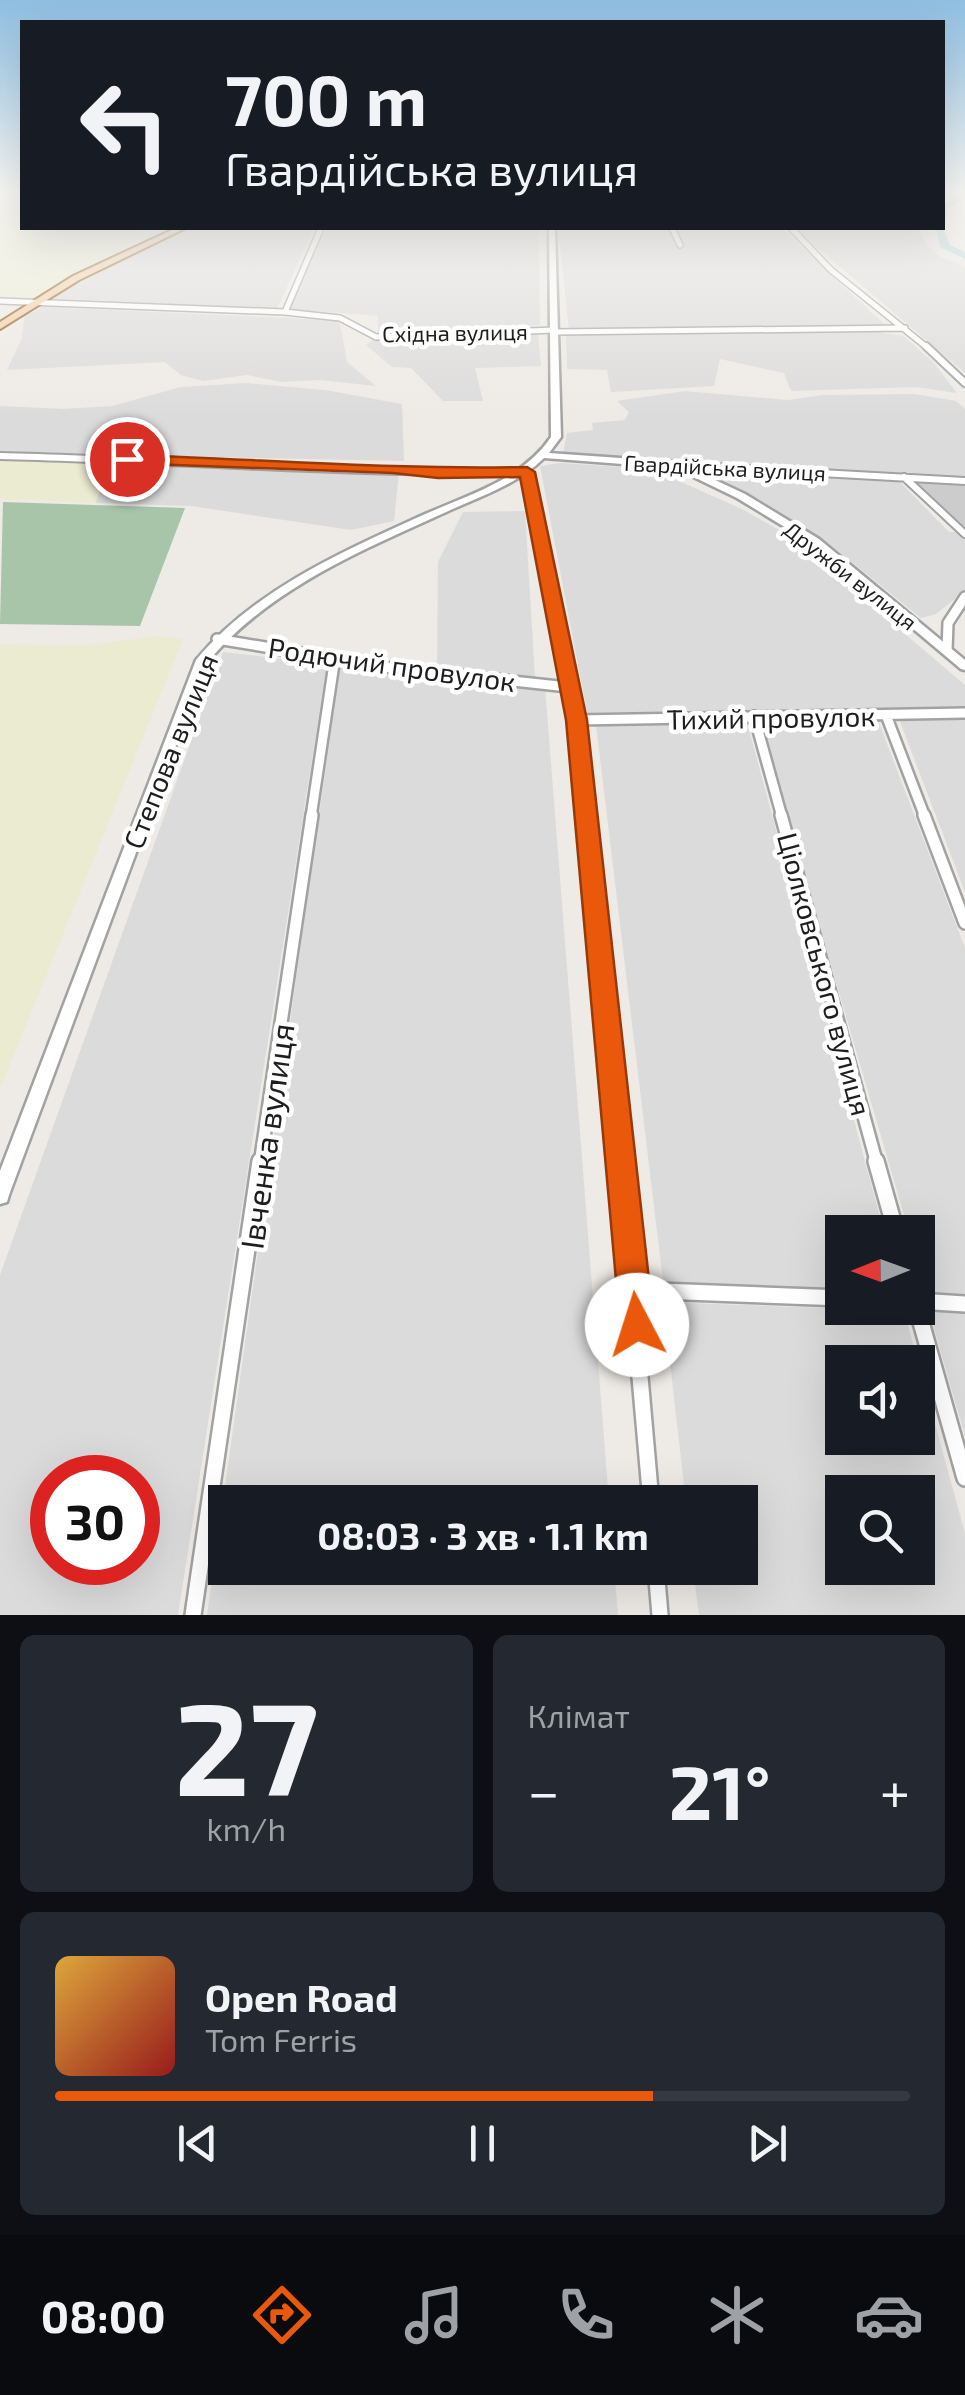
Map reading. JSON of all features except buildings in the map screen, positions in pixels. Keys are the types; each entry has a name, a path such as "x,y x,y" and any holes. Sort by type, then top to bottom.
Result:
{"main road":[{"path":"0,326 98,267"}],"street":[{"path":"285,312 304,267"},
{"path":"546,456 556,437 553,267"},
{"path":"830,267 846,284 936,351 965,382"},
{"name":"Східна вулиця","path":"0,301 285,312 340,318 376,337 905,328"},
{"path":"0,456 318,465 438,474 527,472 576,720 634,1290 650,1485"},
{"name":"Гвардійська вулиця","path":"546,456 965,481"},
{"name":"Степова вулиця","path":"0,1195 200,663 216,639 264,601 441,510 527,472 546,456"},
{"name":"Дружби вулиця","path":"676,465 741,496 815,541 965,666"},
{"path":"904,477 965,534"},
{"path":"947,650 948,623 965,597"},
{"name":"Родючий провулок","path":"216,639 385,667 568,687"},
{"name":"Івченка вулиця","path":"193,1615 222,1440 335,658"},
{"name":"Тихий провулок","path":"576,720 965,713"},
{"path":"886,714 965,923"},
{"name":"Ціолковського вулиця","path":"754,716 891,1215"},
{"path":"634,1290 825,1297"},
{"path":"935,1304 965,1304"},
{"path":"923,1325 965,1478"},
{"path":"657,1585 660,1615"}],"shaded area":[{"path":"104,267 296,267 277,309 47,298"},
{"path":"308,267 539,267 540,325 378,335 378,316 290,309"},
{"path":"562,267 823,267 886,326 569,330"},
{"path":"840,267 965,267 965,373"},
{"path":"42,307 333,320 340,323 347,362 376,386 320,380 281,382 247,375 203,381 181,375 165,362 7,370 22,338 24,317"},
{"path":"872,331 903,336 933,362 957,393 916,387 791,391 784,373 720,359 714,386 611,392 607,370 567,369 566,334"},
{"path":"538,333 541,366 475,368 483,401 443,401 411,368 392,367 366,345 373,340"},
{"path":"246,383 325,390 402,404 404,461 0,453 0,406 112,406 181,387"},
{"path":"685,391 788,400 823,395 915,394 956,401 965,409 965,479 563,454 567,433 593,430 592,423 625,420 629,412 617,401"},
{"path":"112,463 399,472 394,521 351,530 191,506 95,503"},
{"path":"560,463 652,469 744,510 791,537 965,685 965,708 588,717 540,466"},
{"path":"720,470 897,479 949,532 957,532 965,539 965,591 936,614 921,618 822,538 717,477"},
{"path":"912,480 965,484 965,529"},
{"path":"525,511 535,678 437,668 438,562 463,512"},
{"path":"223,652 327,664 178,1615 0,1615 0,1275"},
{"path":"340,665 545,687 608,1485 225,1485"},
{"path":"965,717 965,892 899,719"},
{"path":"878,720 965,948 965,1297 935,1295 935,1215 904,1215 760,722"},
{"path":"747,722 879,1215 825,1215 825,1291 663,1281 596,725"},
{"path":"663,1302 825,1308 825,1325 908,1325 913,1345 825,1345 825,1455 935,1455 935,1424 965,1533 965,1615 699,1615 695,1585 758,1585 758,1485 684,1485"},
{"path":"935,1311 965,1312 965,1436 933,1325"},
{"path":"211,1585 615,1585 618,1615 207,1615"}],"green space":[{"path":"0,267 86,267 33,300 0,299"},
{"path":"0,458 112,463 95,503 0,499"},
{"path":"3,502 185,508 140,626 0,624"},
{"path":"156,636 183,639 0,1089 0,644 82,646"}],"route":[{"path":"127,459 393,468 438,474 527,472 576,720 637,1325"}]}
